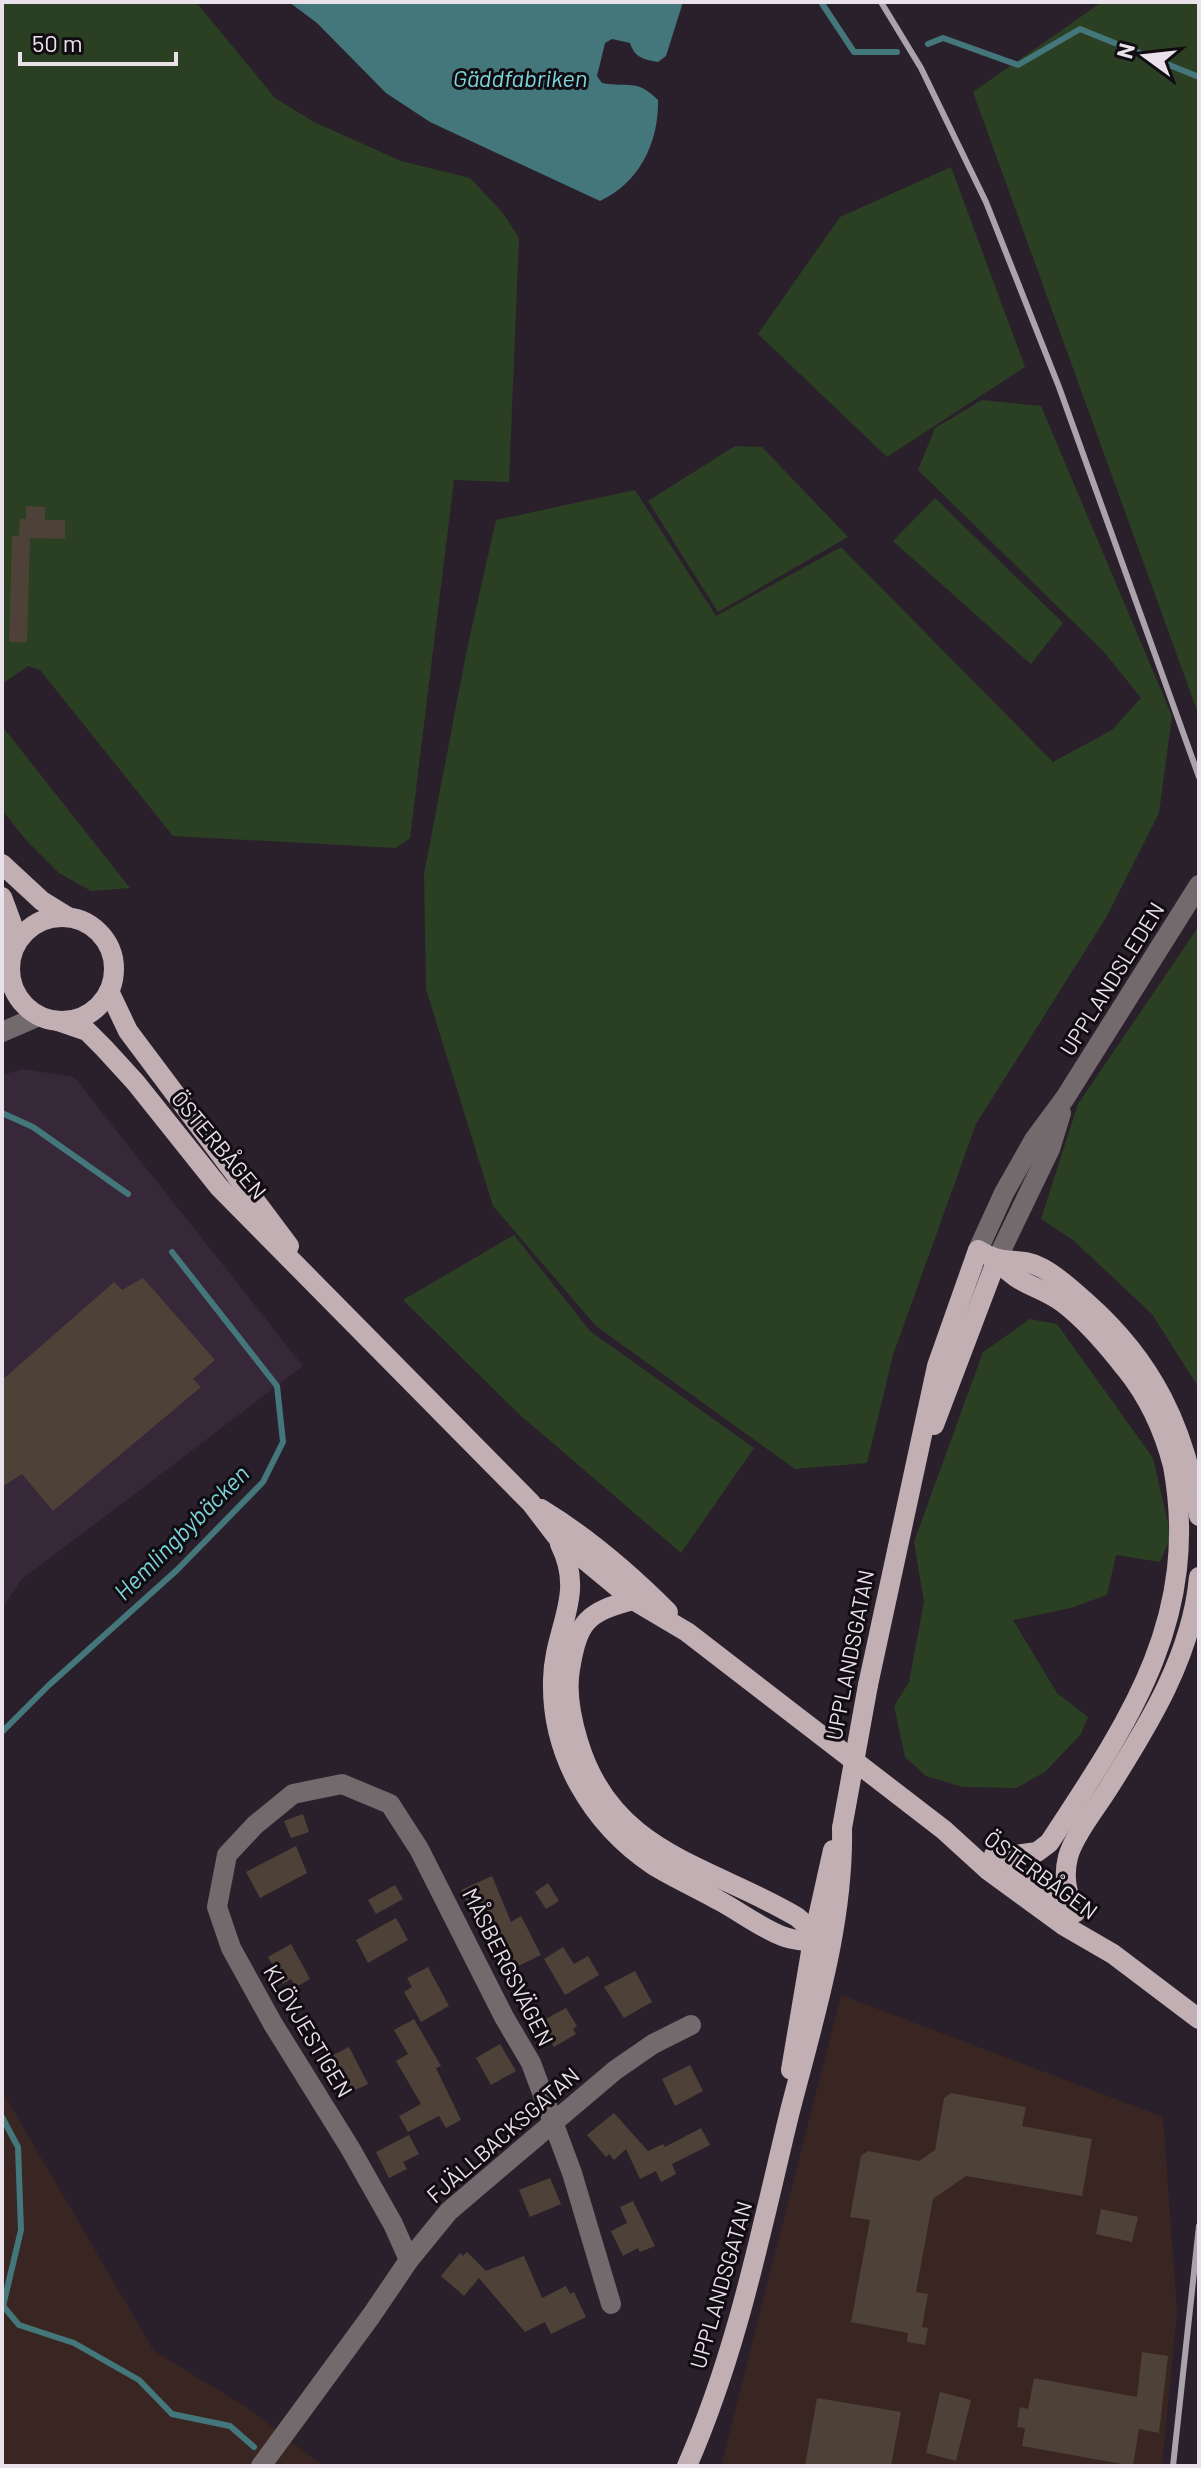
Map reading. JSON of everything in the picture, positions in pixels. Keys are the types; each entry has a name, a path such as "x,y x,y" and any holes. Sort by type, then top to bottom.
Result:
{"main road":[{"path":"2,864 42,901 68,917 91,926 108,943 114,967 109,991 94,1010 77,1019 48,1019 24,1005 14,989 8,968 12,924 2,897"},
{"path":"8,968 22,935 36,923 52,917 68,917"},
{"name":"ÖSTERBÅGEN","path":"109,991 128,1031 337,1310"},
{"name":"ÖSTERBÅGEN","path":"48,1019 87,1031 104,1048 219,1187 337,1310 531,1503 557,1537 633,1600 687,1632 944,1830 989,1871 1063,1925 1113,1954 1199,2019"},
{"path":"978,1250 997,1259 1015,1279 1048,1294 1074,1312 1113,1354 1144,1395 1160,1426 1180,1487 1186,1559 1172,1631 1159,1668 1107,1754 1049,1843 1037,1852 999,1857"},
{"name":"UPPLANDSGATAN","path":"687,2466 733,2344 805,2062 831,1856 842,1828 908,1493 937,1366 978,1250"},
{"path":"997,1259 1021,1260 1053,1274 1094,1309 1139,1358 1174,1420 1186,1454 1199,1516"},
{"name":"UPPLANDSGATAN","path":"908,1493 997,1259"},
{"name":"ÖSTERBÅGEN","path":"531,1503 567,1525 644,1588 687,1632"},
{"path":"557,1537 569,1563 572,1582 570,1601 558,1640 553,1680 556,1723 566,1758 581,1791 603,1821 628,1846 655,1866 780,1936 821,1943"},
{"path":"1074,1911 1064,1873 1069,1853 1173,1675 1187,1638 1199,1577"},
{"path":"633,1600 602,1608 592,1616 574,1644 568,1680 572,1721 581,1751 596,1783 616,1811 639,1835 664,1853 797,1917 821,1943"},
{"name":"ÖSTERBÅGEN","path":"944,1830 999,1857 1074,1911 1113,1954"}],"street":[{"name":"UPPLANDSLEDEN","path":"978,1250 1004,1193 1034,1140 1065,1098 1199,885"},
{"path":"2,1032 48,1019"},
{"name":"UPPLANDSLEDEN","path":"997,1259 1050,1149 1065,1098"},
{"name":"MÅSBERGSVÄGEN","path":"255,1825 293,1794 342,1784 390,1804 419,1849 504,2017 531,2063 555,2121 611,2304"},
{"name":"KLÖVJESTIGEN","path":"255,1825 227,1855 217,1907 231,1948 273,2024 350,2148 393,2224 409,2260"},
{"name":"FJÄLLBACKSGATAN","path":"261,2466 409,2260 449,2211 614,2071 653,2044 691,2025"}],"shaded area":[{"path":"23,1069 74,1077 303,1366 21,1580 2,1609 2,1075"},
{"path":"841,1995 1163,2117 1177,2311 1162,2466 721,2466"},
{"path":"2,2091 154,2351 246,2407 323,2466 2,2466"}],"green space":[{"path":"2,2 196,2 275,98 314,122 401,161 470,178 503,213 519,238 509,482 454,480 410,838 396,848 173,836 40,670 28,666 2,684"},
{"path":"1102,2 1199,2 1199,716 973,92"},
{"path":"951,167 1025,367 887,457 758,334 840,217"},
{"path":"982,400 1041,406 1172,716 1159,813 1107,916 976,1124 893,1355 867,1463 795,1469 596,1326 493,1206 426,989 424,874 467,649 496,520 635,490 716,616 841,547 1053,762 1112,730 1141,698 1104,652 918,470 935,428"},
{"path":"735,446 762,447 848,537 718,612 648,501"},
{"path":"935,498 1063,623 1031,664 893,541"},
{"path":"2,726 130,888 91,891 59,873 2,810"},
{"path":"1199,926 1199,1388 1152,1314 1073,1240 1041,1219 1078,1104"},
{"path":"514,1235 590,1331 754,1448 681,1553 520,1415 403,1300"},
{"path":"1030,1319 1057,1324 1153,1458 1171,1536 1160,1562 1116,1555 1107,1595 1071,1608 1013,1620 1057,1693 1088,1717 1081,1734 1045,1772 1016,1788 963,1787 926,1776 905,1757 894,1706 909,1682 924,1602 914,1542 983,1352"}],"water":[{"name":"Gäddfabriken","path":"289,2 683,2 666,56 658,62 640,57 630,43 612,39 605,43 597,76 602,83 638,86 658,100 655,131 644,159 626,183 600,201 430,122 386,93 317,23"}],"building":[{"path":"26,506 45,507 45,520 65,520 65,539 30,538 27,642 9,642 12,536 19,536 20,519 26,519"},
{"path":"143,1278 215,1360 193,1379 201,1387 53,1511 22,1474 2,1487 2,1380 114,1282 122,1290"},
{"path":"303,1814 309,1832 291,1838 284,1821"},
{"path":"296,1846 307,1873 260,1898 246,1872"},
{"path":"492,1876 511,1922 521,1916 541,1955 508,1971 478,1912 472,1914 461,1890"},
{"path":"548,1883 559,1901 546,1909 535,1892"},
{"path":"395,1885 403,1899 376,1914 368,1900"},
{"path":"396,1918 408,1940 368,1963 356,1940"},
{"path":"291,1944 310,1979 296,1987 291,1979 283,1984 268,1957"},
{"path":"563,1947 574,1964 588,1956 599,1975 565,1995 544,1959"},
{"path":"428,1967 449,2006 421,2022 404,1992 412,1987 407,1978"},
{"path":"635,1971 652,2002 624,2018 604,1987"},
{"path":"566,2008 577,2026 573,2029 576,2034 554,2047 540,2022"},
{"path":"414,2019 441,2066 436,2068 461,2120 446,2128 439,2116 408,2132 399,2116 421,2104 396,2061 408,2054 394,2030"},
{"path":"500,2044 516,2071 491,2085 476,2058"},
{"path":"349,2047 368,2084 349,2093 342,2079 338,2081 327,2058"},
{"path":"690,2065 703,2091 675,2106 662,2079"},
{"path":"951,2093 1026,2107 1022,2126 1092,2139 1082,2196 966,2176 933,2199 916,2292 928,2294 922,2327 928,2328 925,2345 907,2342 908,2333 851,2322 870,2220 850,2217 861,2156 868,2151 919,2161 935,2150 944,2098"},
{"path":"614,2113 648,2151 663,2144 665,2147 701,2128 710,2145 672,2164 676,2174 661,2182 656,2171 640,2179 626,2149 614,2160 609,2154 606,2157 587,2135"},
{"path":"409,2135 419,2154 403,2162 407,2169 389,2178 376,2152"},
{"path":"550,2178 561,2204 530,2217 519,2190"},
{"path":"633,2201 655,2246 640,2252 638,2248 623,2256 611,2231 627,2223 620,2207"},
{"path":"1101,2209 1138,2217 1132,2242 1096,2234"},
{"path":"467,2252 486,2271 524,2256 542,2298 566,2286 570,2294 574,2292 586,2317 551,2334 545,2322 525,2332 479,2278 464,2296 441,2276 460,2253 463,2256"},
{"path":"1142,2352 1168,2356 1159,2433 1139,2429 1133,2466 1022,2446 1025,2428 1017,2427 1020,2407 1028,2409 1034,2378 1137,2397"},
{"path":"940,2392 971,2400 956,2461 926,2453"},
{"path":"817,2398 901,2412 891,2466 805,2466"}],"waterway":[{"path":"821,2 854,52 897,52"},
{"path":"928,44 943,38 1018,65 1080,29 1199,77"},
{"name":"Hemlingbybäcken","path":"2,1113 33,1127 128,1194"},
{"name":"Hemlingbybäcken","path":"2,1732 49,1685 177,1570 263,1482 283,1442 277,1386 172,1252"},
{"name":"Hemlingbybäcken","path":"2,2117 18,2147 21,2230 3,2306 19,2325 74,2343 139,2380 172,2414 230,2426 254,2447"}],"railway":[{"path":"881,2 921,68 986,202 1059,387 1199,777"},
{"path":"1173,2466 1199,2226"}]}
